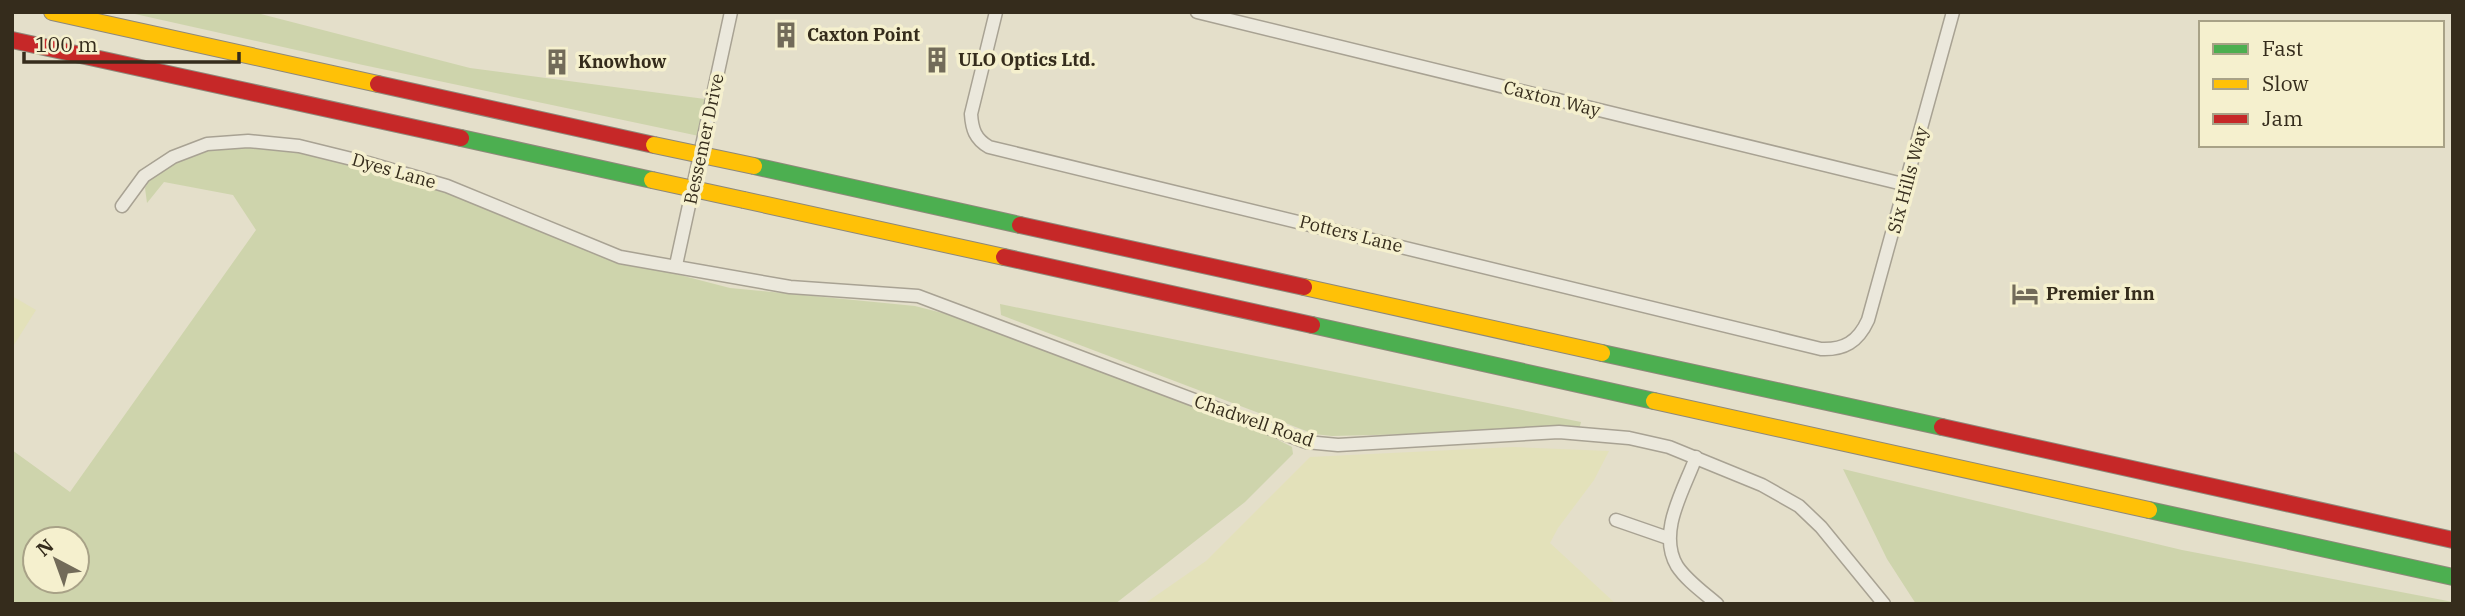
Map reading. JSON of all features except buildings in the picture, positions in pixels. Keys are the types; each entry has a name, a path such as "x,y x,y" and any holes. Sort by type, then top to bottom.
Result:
{"highway":[{"path":"52,12 2453,540"},
{"path":"12,40 2453,577"}],"street":[{"name":"Bessemer Drive","path":"676,265 731,12"},
{"name":"Potters Lane","path":"996,12 971,114 976,137 989,147 1821,348 1832,349 1853,343"},
{"name":"Caxton Way","path":"1197,12 1907,185"},
{"name":"Six Hills Way","path":"1853,343 1868,320 1953,12"},
{"name":"Dyes Lane","path":"122,206 144,176 173,157 207,145 248,141 299,146 447,186 620,257 676,265"},
{"name":"Chadwell Road","path":"676,265 790,287 918,296 1306,442 1338,444 1559,432 1629,438 1669,447 1762,485 1799,506 1821,527 1884,604"},
{"path":"1696,457 1668,538 1672,555 1682,573 1717,604"},
{"path":"1616,520 1668,538"}],"shaded area":[{"path":"12,296 36,310 12,348"},
{"path":"1513,447 1609,451 1594,480 1550,543 1616,604 1144,604 1206,561 1310,457"}],"green space":[{"path":"126,12 253,12 470,68 705,99 699,136 363,65"},
{"path":"261,146 364,163 446,188 645,266 730,288 915,306 962,318 1241,421 1292,447 1293,454 1245,502 1115,604 12,604 12,450 70,492 256,230 233,195 164,182 147,203 145,188 152,176 177,159 212,148"},
{"path":"1000,304 1581,422 1579,430 1332,436 1314,434 1001,315"},
{"path":"1843,469 2182,550 2453,604 1916,604 1887,559"}],"traffic: fast":[{"path":"461,138 652,180"},
{"path":"754,166 1020,225"},
{"path":"1312,325 1654,401"},
{"path":"1602,353 1942,427"},
{"path":"2149,510 2453,577"}],"traffic: slow":[{"path":"52,12 378,84"},
{"path":"654,145 754,166"},
{"path":"652,180 744,200"},
{"path":"744,200 1004,257"},
{"path":"1304,287 1602,353"},
{"path":"1654,401 2149,510"}],"traffic: jam":[{"path":"12,40 461,138"},
{"path":"378,84 654,145"},
{"path":"1020,225 1304,287"},
{"path":"1004,257 1312,325"},
{"path":"1942,427 2453,540"}],"place":[{"name":"Caxton Point","path":"786,35"},
{"name":"ULO Optics Ltd.","path":"937,60"},
{"name":"Knowhow","path":"557,62"},
{"name":"Premier Inn","path":"2025,294"}]}
